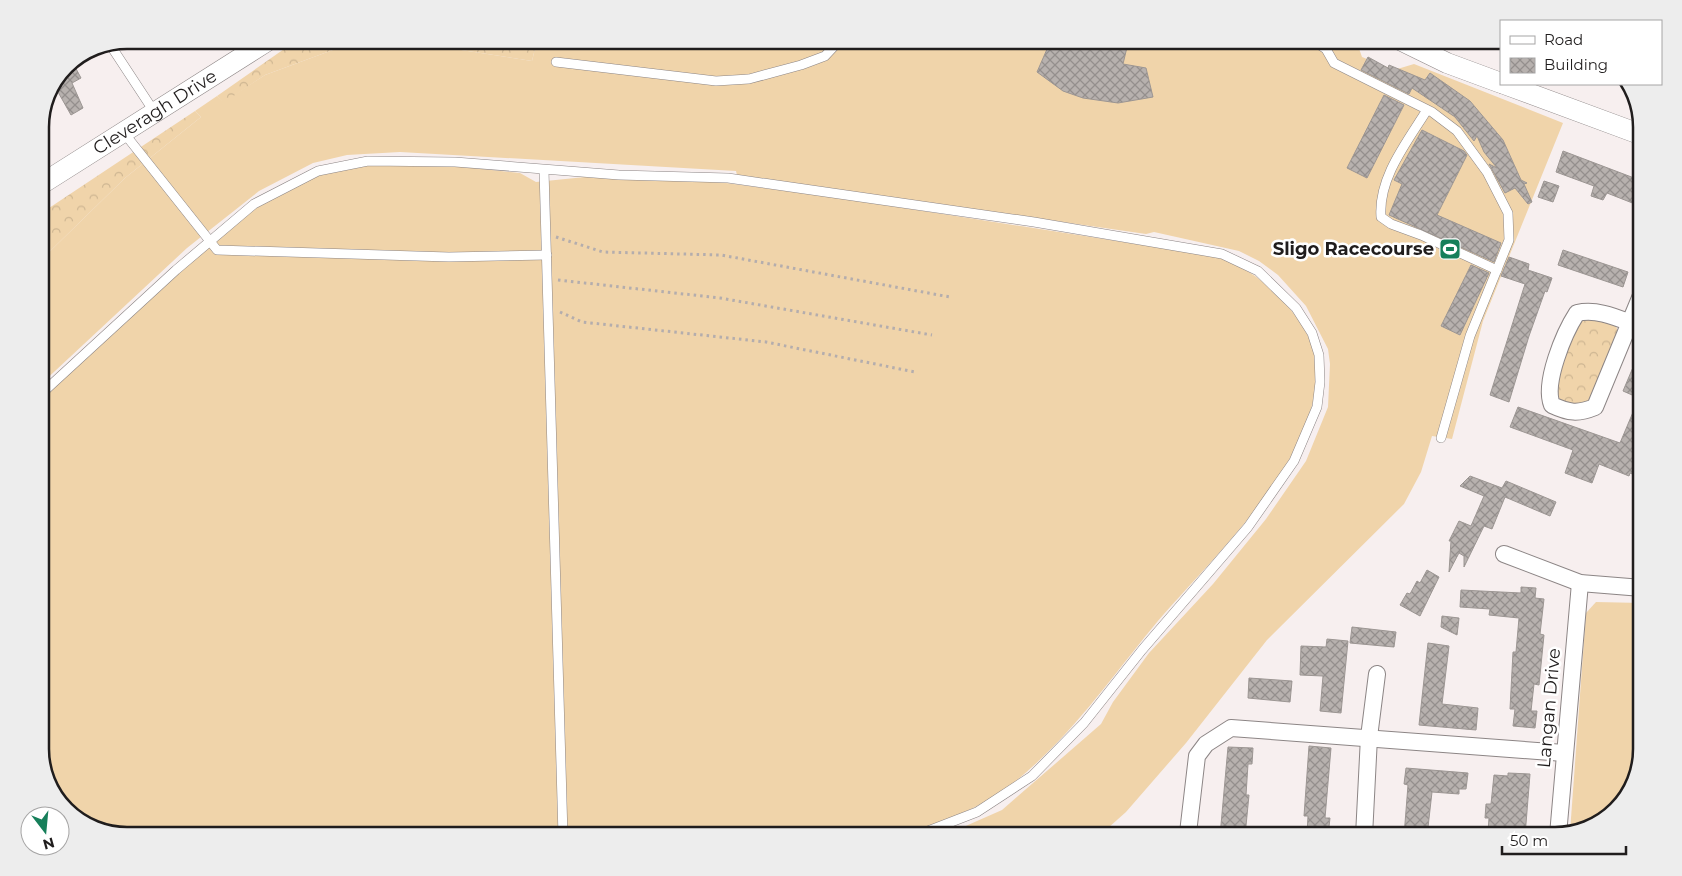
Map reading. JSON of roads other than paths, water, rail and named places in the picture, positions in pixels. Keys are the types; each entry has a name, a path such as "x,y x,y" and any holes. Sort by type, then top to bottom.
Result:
{"street":[{"name":"Cleveragh Drive","path":"49,179 255,49"},
{"path":"1418,49 1447,63 1500,82"},
{"path":"1507,85 1633,132"},
{"path":"1631,323 1608,314 1586,311 1577,313 1570,324 1552,375 1548,396 1552,405 1568,412 1580,413 1595,407 1631,323 1633,318"},
{"path":"1504,554 1580,583 1633,587"},
{"name":"Langan Drive","path":"1559,827 1580,583"},
{"path":"1364,827 1369,737 1377,674"},
{"path":"1189,827 1197,756 1206,744 1231,728 1564,753"}],"lane":[{"path":"556,62 716,81 749,80 802,65 825,56 832,49"},
{"path":"1326,49 1334,63 1427,110 1457,131 1487,172 1508,213 1509,240 1470,336 1441,438"},
{"path":"113,50 155,114"},
{"path":"1427,110 1388,177 1380,201 1381,217 1391,224 1421,235 1497,270"},
{"path":"124,133 217,250 231,252 449,257 547,255"},
{"path":"49,387 176,270 254,204 318,171 368,161 455,162 544,170 728,178 1034,222 1222,254 1258,271 1296,308 1312,332 1319,355 1320,382 1317,407 1294,462 1248,527 1142,650 1084,723 1032,776 978,812 939,827"},
{"path":"544,170 563,827"}],"place":[{"name":"Sligo Racecourse","path":"1450,249"}]}
